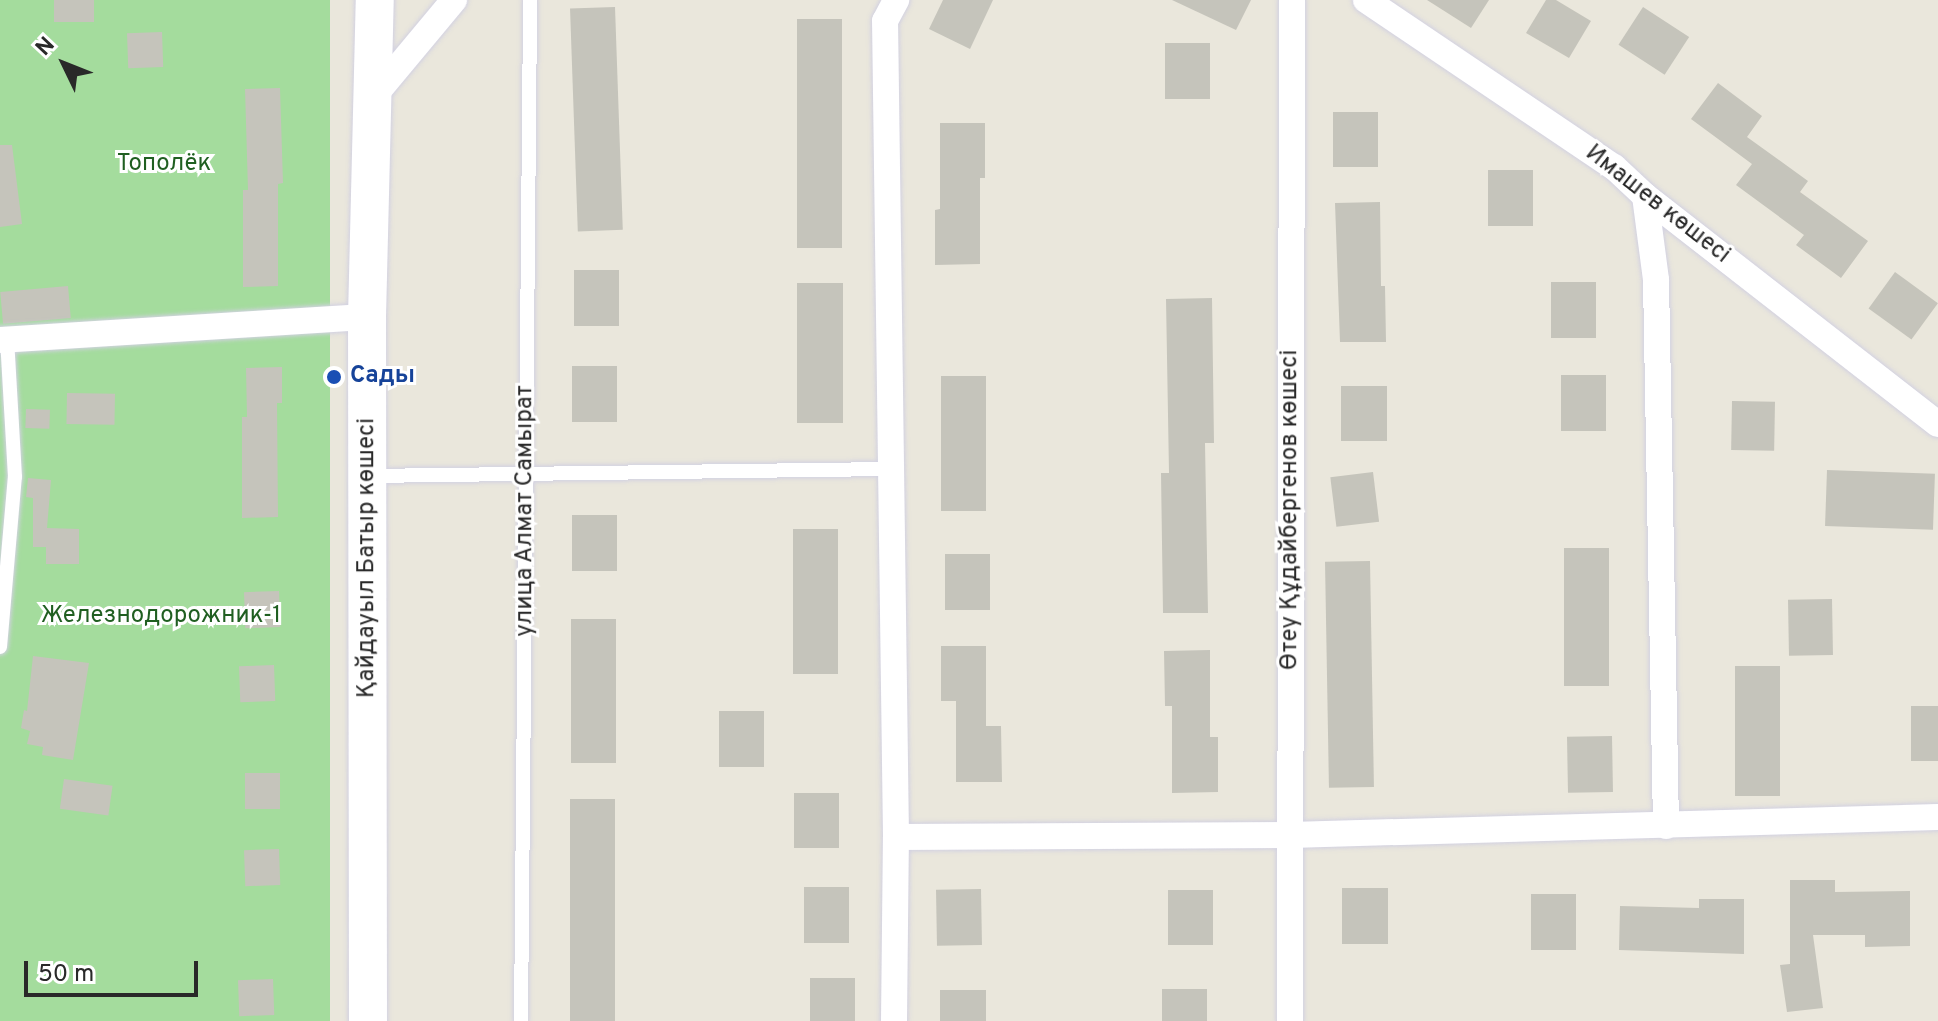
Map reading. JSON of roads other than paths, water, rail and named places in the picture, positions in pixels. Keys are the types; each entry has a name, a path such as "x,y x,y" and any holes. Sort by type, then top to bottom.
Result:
{"street":[{"name":"Қайдауыл Батыр көшесі","path":"368,1021 367,317 375,0"},
{"path":"374,96 454,0"},
{"path":"894,1021 896,837 885,21 896,0"},
{"name":"Өтеу Құдайбергенов көшесі","path":"1290,1021 1292,0"},
{"name":"Имашев көшесі","path":"1366,0 1614,167 1645,196 1938,424"},
{"path":"1645,196 1656,280 1666,826"},
{"path":"4,340 367,317"},
{"path":"896,837 1290,835 1938,817"}],"lane":[{"name":"улица Алмат Самырат","path":"521,1021 530,0"},
{"path":"0,647 15,477 4,340"},
{"path":"368,476 891,469"}],"place":[{"name":"Сады","path":"334,377"}],"park label":[{"name":"Тополёк","path":"164,165"},
{"name":"Железнодорожник-1","path":"161,617"}]}
